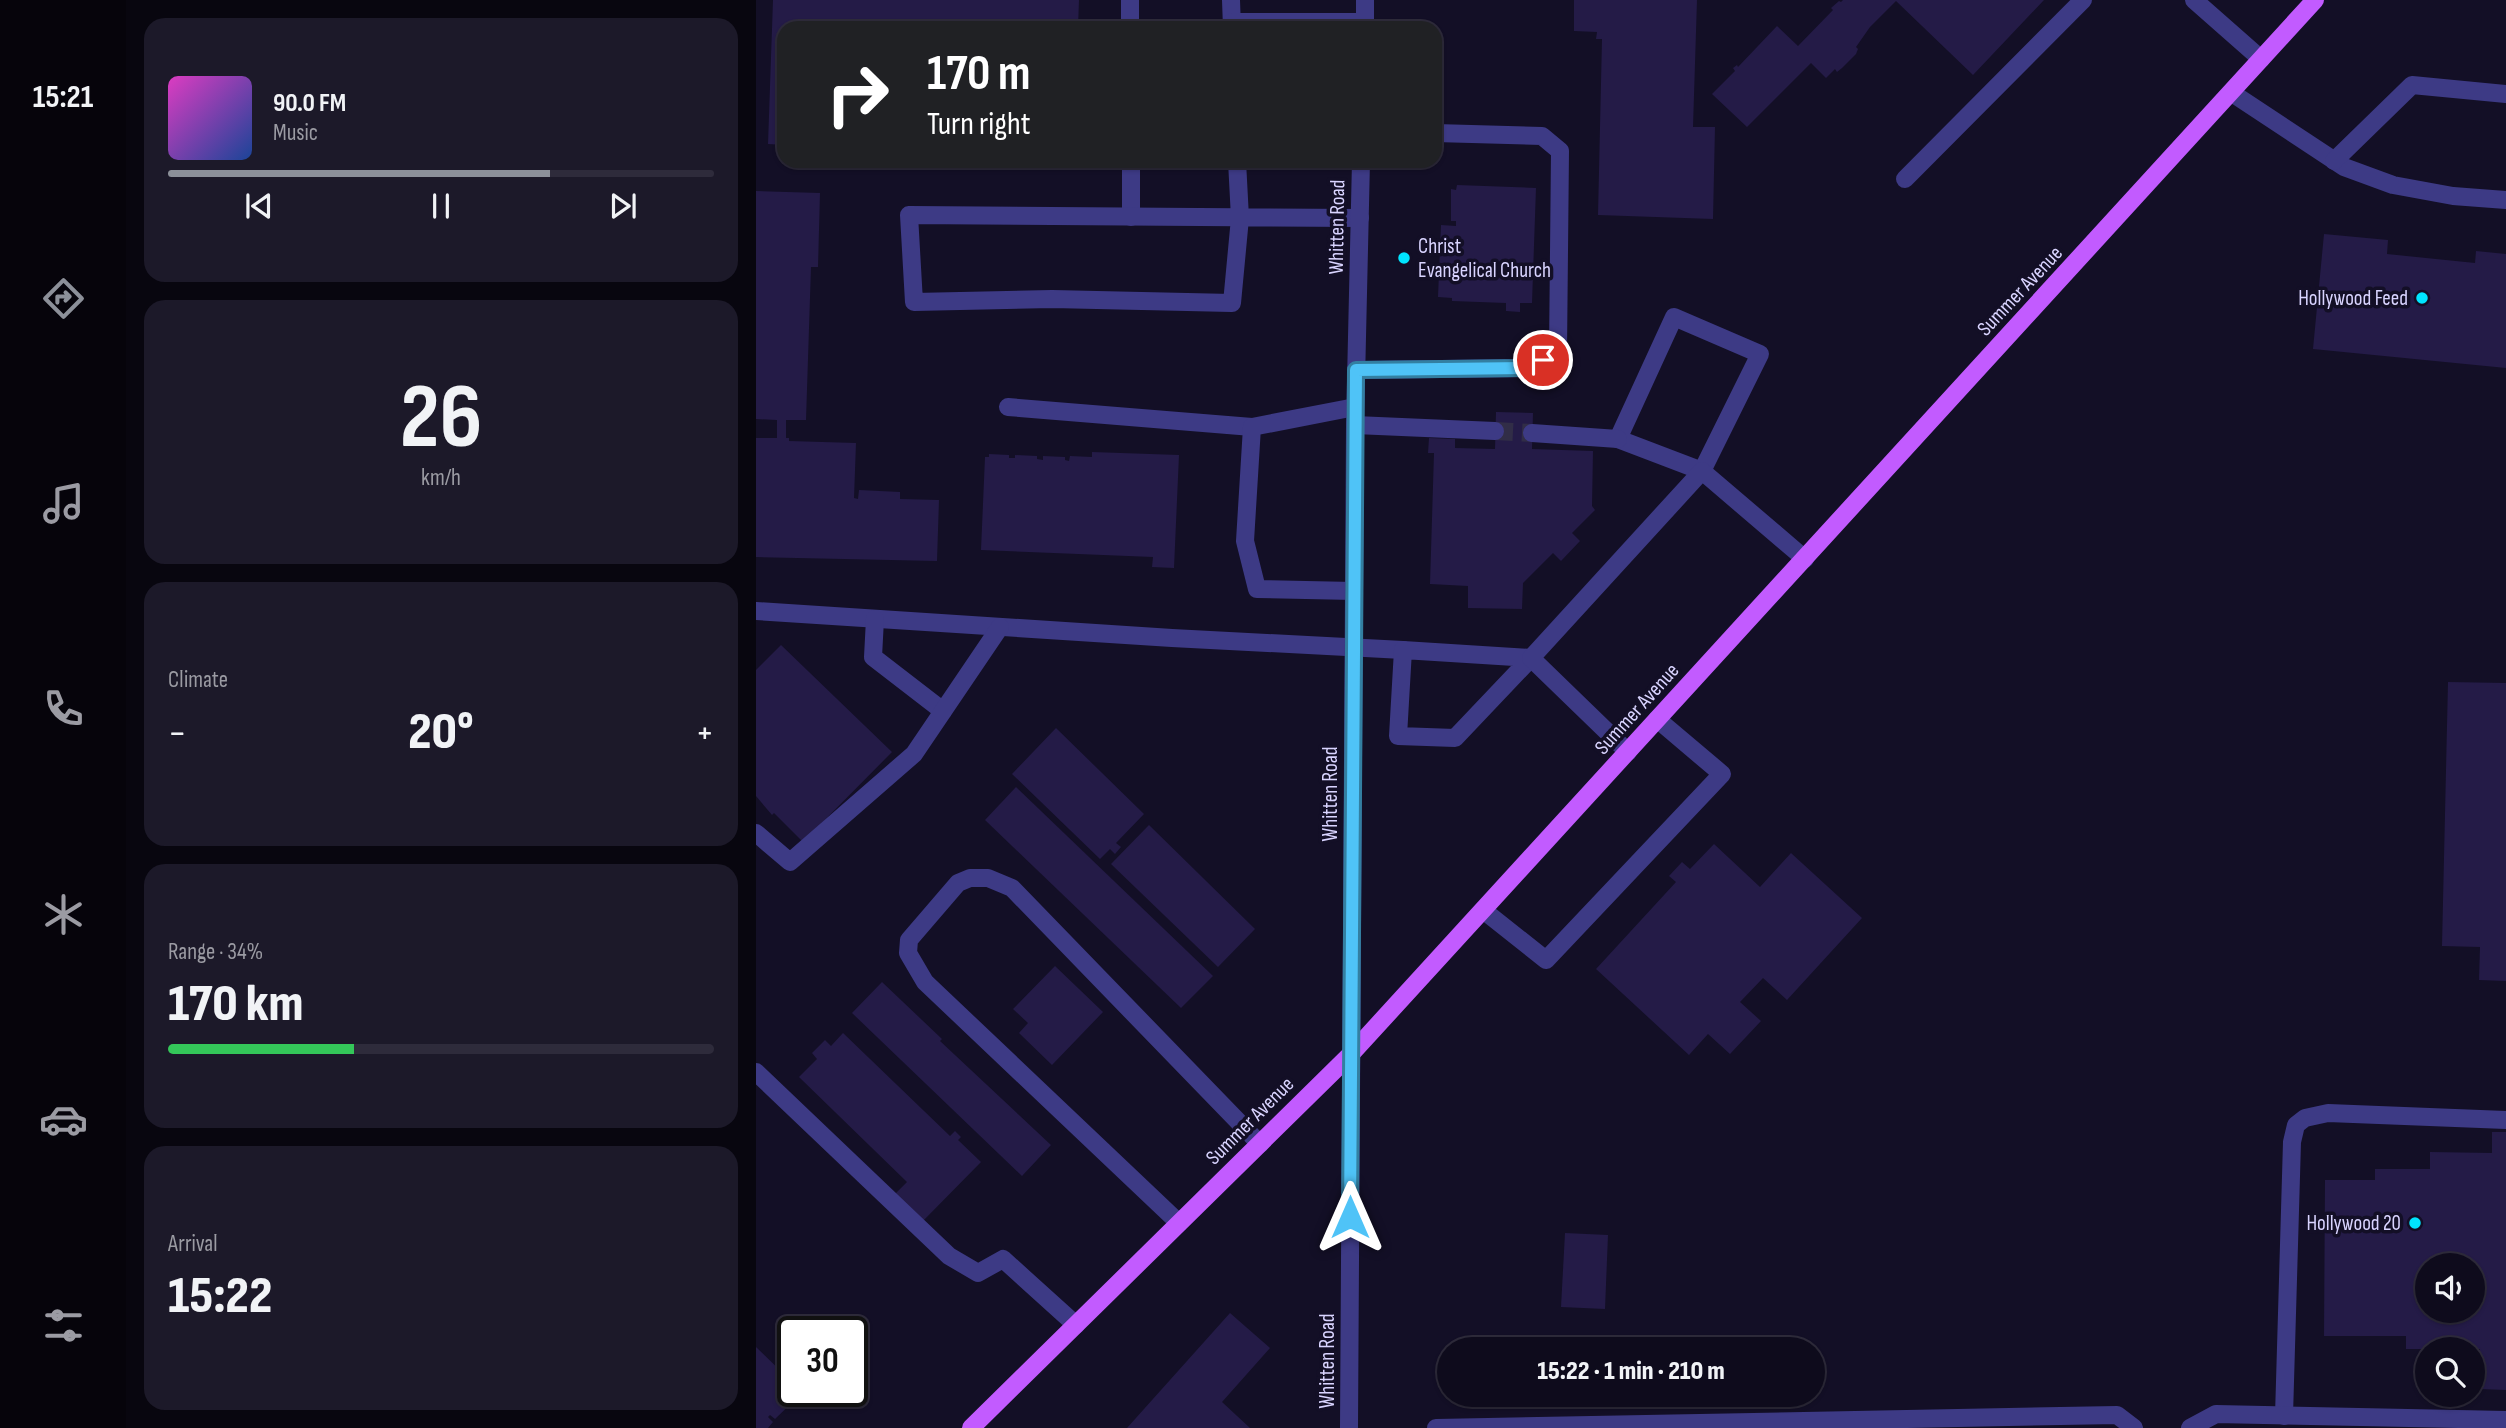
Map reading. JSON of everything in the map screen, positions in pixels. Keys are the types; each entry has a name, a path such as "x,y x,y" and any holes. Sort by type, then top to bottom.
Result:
{"main road":[{"name":"Summer Avenue","path":"971,1428 1351,1054 2315,0"}],"street":[{"path":"1130,0 1130,21"},
{"path":"1231,0 1232,21"},
{"path":"1365,0 1365,21"},
{"path":"1905,179 2083,0"},
{"path":"2194,0 2261,59"},
{"path":"2334,161 2412,85 2506,94"},
{"path":"2232,93 2344,167 2393,185 2453,196 2506,200"},
{"path":"1356,370 1529,368 1558,352 1560,150 1542,136 1442,133"},
{"path":"1131,168 1131,217"},
{"path":"1237,168 1240,218 1232,303 1052,299 914,302 909,215 1240,218 1360,218"},
{"name":"Whitten Road","path":"1349,1428 1355,407 1361,168"},
{"path":"1403,650 1398,736 1455,738 1702,471 1760,354 1674,317 1618,439"},
{"path":"1008,407 1252,426 1355,407"},
{"path":"1355,425 1495,431"},
{"path":"1252,426 1245,541 1257,589 1354,591"},
{"path":"1532,433 1618,439 1702,471 1805,559"},
{"path":"756,611 1531,658 1628,752"},
{"path":"875,619 873,657 943,711"},
{"path":"756,833 790,862 914,754 1000,627"},
{"path":"1483,910 1546,960 1722,774 1657,719"},
{"path":"1179,1223 925,982 908,953 909,940 958,883 970,878 988,878 1012,888 1260,1144"},
{"path":"756,1072 949,1255 978,1273 1003,1259 1076,1325"},
{"path":"2284,1416 2292,1142 2296,1125 2305,1118 2328,1113 2506,1120"},
{"path":"2190,1428 2216,1414 2284,1416 2305,1422 2360,1417 2419,1423 2506,1420"},
{"path":"1436,1428 2117,1415 2134,1428"}],"building":[{"path":"773,0 1079,0 1078,21 777,21 777,145 768,144"},
{"path":"1574,0 1697,0 1693,127 1715,127 1713,219 1598,215 1602,39 1596,39 1597,32 1574,31"},
{"path":"1843,0 2044,0 1973,75 1896,1 1870,27 1856,47 1856,54 1842,68 1837,72 1835,69 1826,78 1811,63 1747,127 1712,94 1735,71 1733,68 1737,65 1738,67 1777,26 1798,46 1833,10 1831,8"},
{"path":"1457,185 1536,188 1532,303 1520,303 1520,312 1506,311 1506,303 1452,301 1452,298 1438,297 1441,225 1456,226 1456,221 1451,221 1451,189 1456,190"},
{"path":"756,191 820,193 818,267 811,267 806,420 786,420 786,438 789,438 789,441 856,443 854,498 858,499 859,490 900,492 900,499 939,500 937,561 756,557 756,438 777,438 777,420 756,419"},
{"path":"2324,234 2388,240 2387,254 2475,263 2476,251 2506,254 2506,368 2313,349"},
{"path":"1496,412 1533,413 1532,449 1593,451 1592,506 1595,510 1572,533 1580,541 1561,561 1553,553 1523,583 1522,609 1468,608 1468,586 1430,584 1434,453 1428,453 1429,438 1455,439 1455,448 1495,449"},
{"path":"1092,452 1179,455 1174,568 1152,567 1153,557 981,550 985,457 989,457 989,454 1009,455 1009,458 1015,458 1015,455 1037,456 1037,459 1043,460 1043,456 1065,457 1065,460 1069,461 1070,456 1092,457"},
{"path":"781,645 892,752 803,842 774,813 772,815 756,796 756,670"},
{"path":"2448,682 2506,683 2506,981 2479,980 2480,947 2442,946"},
{"path":"1056,728 1144,814 1116,843 1121,847 1115,854 1110,849 1100,859 1012,774"},
{"path":"1016,787 1213,976 1181,1008 985,820"},
{"path":"1149,825 1255,929 1218,967 1111,864"},
{"path":"1714,844 1760,887 1791,853 1862,918 1787,1000 1763,978 1740,1002 1761,1021 1730,1054 1708,1034 1689,1055 1596,969 1676,882 1669,876 1682,862 1690,869"},
{"path":"1055,966 1103,1012 1052,1065 1019,1033 1028,1023 1013,1009"},
{"path":"882,982 942,1039 940,1041 1051,1145 1022,1176 852,1013"},
{"path":"843,1033 950,1136 955,1131 961,1137 958,1140 981,1162 921,1223 893,1196 907,1182 799,1077 817,1059 812,1053 825,1040 831,1046"},
{"name":"Hollywood 20","path":"2492,1132 2506,1132 2506,1390 2485,1389 2485,1337 2415,1337 2415,1349 2406,1349 2406,1336 2324,1336 2325,1180 2375,1180 2375,1169 2430,1169 2430,1152 2492,1153"},
{"path":"1565,1233 1608,1235 1605,1309 1561,1307"},
{"path":"1230,1313 1270,1348 1222,1402 1250,1428 1127,1428"},
{"path":"756,1347 777,1367 777,1407 787,1407 775,1419 770,1415 768,1417 773,1422 768,1428 756,1428"}],"tunnel":[{"path":"1495,431 1532,433"}],"place":[{"name":"Christ Evangelical Church","path":"1404,258"},
{"name":"Hollywood Feed","path":"2422,298"},
{"name":"Hollywood 20","path":"2415,1223"}],"route":[{"path":"1350,1217 1356,370 1529,368 1543,360"}]}
